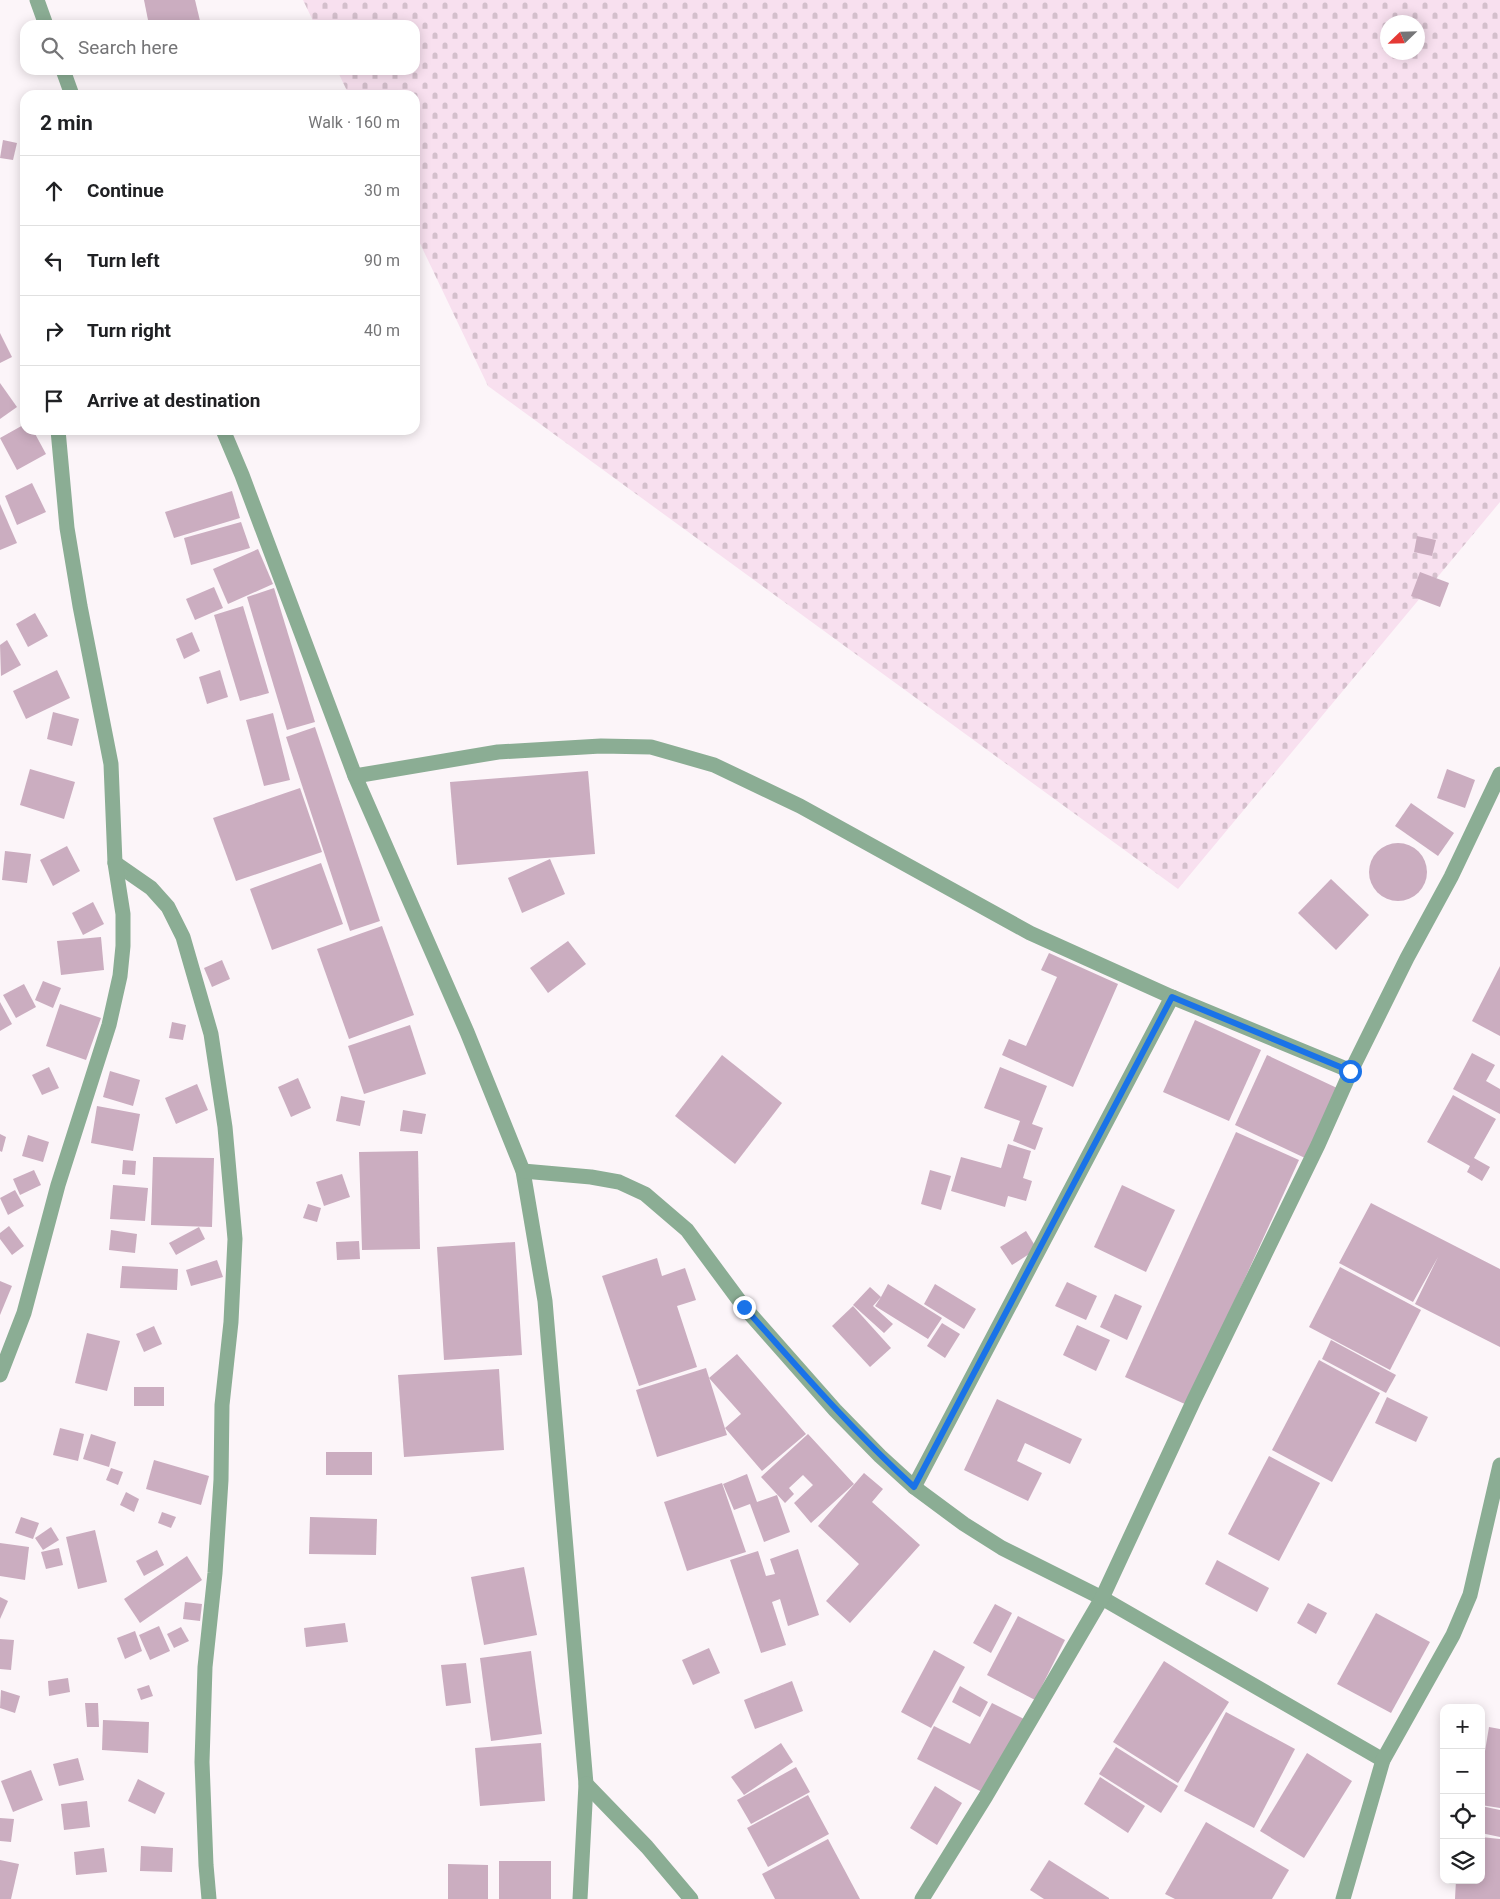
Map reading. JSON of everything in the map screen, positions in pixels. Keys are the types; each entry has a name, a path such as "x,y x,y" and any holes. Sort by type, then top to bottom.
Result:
{"street":[{"path":"37,0 44,20"},
{"path":"65,75 70,90"},
{"path":"0,1375 24,1313 58,1185 110,1025 120,976 123,946 123,914 115,863 110,764 67,528 58,435"},
{"path":"225,435 356,776 427,937 523,1171 544,1301 586,1784 580,1899"},
{"path":"356,776 498,752 601,746 651,748 714,765 800,806 1030,933 1172,997 1350,1071"},
{"path":"922,1899 986,1796 1102,1598 1194,1400 1318,1146 1350,1071 1407,958 1451,877 1500,774"},
{"path":"115,863 151,888 168,907 183,937 211,1034 225,1127 235,1239 231,1322 222,1405 221,1480 206,1667 202,1762 209,1899"},
{"path":"914,1487 1172,997"},
{"path":"523,1171 591,1177 619,1182 644,1194 686,1230 744,1307 835,1410 880,1456 914,1487 964,1524 1002,1548 1102,1598 1384,1760"},
{"path":"1342,1899 1384,1760 1453,1635 1470,1595 1500,1465"},
{"path":"586,1784 647,1847 692,1899"}],"green space":[{"path":"303,0 1500,0 1500,502 1178,889 488,386 420,243 420,90 347,90 339,75 420,75 420,20 313,20"}],"building":[{"path":"144,0 195,0 200,20 148,20"},
{"path":"3,140 17,143 13,160 0,158"},
{"path":"0,333 12,357 0,363"},
{"path":"0,383 17,407 0,419"},
{"path":"20,427 20,435 36,435 46,454 17,470 0,438"},
{"path":"32,483 46,512 17,525 5,496"},
{"path":"232,491 240,518 174,538 165,512"},
{"path":"0,504 17,543 0,550"},
{"path":"241,522 250,548 191,565 184,538"},
{"path":"1417,536 1436,540 1432,556 1414,552"},
{"path":"258,549 273,584 228,604 213,569"},
{"path":"1420,572 1449,583 1440,607 1411,596"},
{"path":"214,587 223,608 195,620 186,599"},
{"path":"274,588 315,722 287,730 247,597"},
{"path":"243,606 269,693 240,701 214,615"},
{"path":"35,613 48,636 28,647 16,624"},
{"path":"192,632 200,651 184,659 176,639"},
{"path":"7,640 21,665 1,676 0,645"},
{"path":"57,670 70,698 26,719 13,691"},
{"path":"220,670 228,697 207,704 199,677"},
{"path":"53,712 79,719 72,746 47,739"},
{"path":"273,713 290,780 264,786 246,720"},
{"path":"315,727 380,921 350,931 286,737"},
{"path":"30,769 75,782 64,819 20,805"},
{"path":"1447,769 1475,780 1465,808 1437,798"},
{"path":"588,771 595,854 457,865 450,782"},
{"path":"300,788 322,852 236,881 213,818"},
{"path":"1411,803 1454,833 1438,856 1395,826"},
{"path":"1392,843 1404,843 1419,851 1427,866 1427,878 1419,893 1404,901 1392,901 1377,893 1369,878 1369,866 1377,851"},
{"path":"67,846 80,871 53,886 40,860"},
{"path":"5,851 31,854 27,883 2,880"},
{"path":"550,859 565,894 522,913 508,878"},
{"path":"321,863 343,924 272,950 250,889"},
{"path":"1331,879 1369,915 1336,950 1298,913"},
{"path":"93,902 104,924 83,935 72,913"},
{"path":"382,926 414,1015 349,1039 317,949"},
{"path":"101,937 104,970 61,975 57,941"},
{"path":"568,941 586,964 548,993 530,968"},
{"path":"1049,953 1118,984 1073,1087 1002,1055 1009,1039 1026,1046 1057,977 1041,970"},
{"path":"222,960 230,979 212,987 204,968"},
{"path":"1500,966 1500,1036 1472,1021"},
{"path":"43,981 61,988 53,1008 35,1000"},
{"path":"24,984 36,1007 16,1018 3,995"},
{"path":"0,1002 12,1024 0,1031"},
{"path":"60,1004 101,1018 86,1060 46,1046"},
{"path":"1195,1020 1261,1050 1229,1121 1163,1092"},
{"path":"172,1022 186,1025 183,1040 169,1038"},
{"path":"410,1025 426,1074 364,1094 348,1046"},
{"path":"1472,1053 1495,1065 1486,1081 1500,1089 1500,1114 1453,1089"},
{"path":"722,1055 782,1103 735,1164 675,1116"},
{"path":"1267,1055 1337,1088 1305,1158 1235,1125"},
{"path":"49,1067 59,1088 42,1095 32,1075"},
{"path":"1000,1067 1047,1086 1032,1124 1043,1128 1035,1150 1013,1141 1020,1121 984,1108"},
{"path":"110,1071 140,1080 133,1106 103,1097"},
{"path":"298,1078 311,1108 291,1117 278,1087"},
{"path":"197,1084 208,1110 176,1124 165,1098"},
{"path":"1453,1095 1496,1119 1474,1158 1490,1167 1482,1181 1467,1172 1470,1166 1427,1142"},
{"path":"341,1096 365,1101 360,1126 336,1121"},
{"path":"97,1106 140,1114 133,1151 91,1143"},
{"path":"403,1110 426,1114 422,1134 400,1131"},
{"path":"1236,1132 1299,1160 1187,1405 1125,1377"},
{"path":"0,1134 6,1137 2,1152 0,1151"},
{"path":"28,1135 49,1142 43,1162 22,1156"},
{"path":"1008,1144 1031,1151 1023,1178 1032,1181 1026,1201 1008,1196 1005,1207 951,1191 961,1157 1001,1168"},
{"path":"418,1151 420,1249 362,1250 359,1152"},
{"path":"153,1157 214,1158 212,1227 151,1225"},
{"path":"123,1160 136,1161 135,1175 122,1174"},
{"path":"34,1170 41,1185 20,1195 13,1179"},
{"path":"930,1170 951,1176 941,1210 921,1204"},
{"path":"342,1174 350,1197 324,1206 316,1182"},
{"path":"113,1185 148,1188 145,1221 110,1219"},
{"path":"1122,1185 1175,1210 1146,1272 1094,1247"},
{"path":"15,1190 24,1206 8,1215 0,1198"},
{"path":"1371,1203 1500,1269 1500,1347 1415,1304 1438,1257 1413,1302 1339,1263"},
{"path":"308,1204 321,1208 317,1222 303,1218"},
{"path":"9,1226 24,1246 12,1255 0,1239 0,1233"},
{"path":"199,1227 205,1239 176,1255 169,1243"},
{"path":"111,1230 137,1234 135,1253 109,1250"},
{"path":"1026,1231 1037,1249 1012,1265 1000,1247"},
{"path":"359,1241 360,1259 337,1260 336,1242"},
{"path":"515,1242 522,1355 444,1360 437,1247"},
{"path":"657,1258 662,1276 685,1268 696,1300 677,1306 697,1367 639,1386 602,1276"},
{"path":"217,1260 223,1277 191,1286 186,1270"},
{"path":"122,1266 178,1269 177,1290 120,1288"},
{"path":"1340,1267 1421,1310 1390,1370 1309,1327"},
{"path":"0,1281 12,1286 0,1315"},
{"path":"1067,1282 1097,1296 1086,1320 1055,1306"},
{"path":"888,1284 942,1318 928,1339 875,1306"},
{"path":"935,1284 976,1309 964,1329 924,1304"},
{"path":"870,1287 881,1297 873,1306 893,1324 884,1333 853,1305"},
{"path":"1115,1294 1142,1306 1127,1340 1100,1327"},
{"path":"853,1306 891,1348 870,1367 832,1326"},
{"path":"942,1323 960,1334 945,1358 927,1346"},
{"path":"1077,1325 1110,1340 1096,1371 1063,1355"},
{"path":"154,1326 162,1344 144,1352 136,1334"},
{"path":"87,1333 120,1341 107,1391 75,1383"},
{"path":"1331,1340 1396,1375 1386,1393 1322,1359"},
{"path":"737,1354 806,1434 762,1471 725,1428 741,1414 709,1378"},
{"path":"1319,1360 1380,1393 1332,1482 1272,1450"},
{"path":"706,1368 727,1435 657,1457 636,1390"},
{"path":"499,1369 504,1450 404,1457 398,1375"},
{"path":"134,1387 164,1387 164,1406 134,1406"},
{"path":"1387,1397 1428,1417 1416,1442 1375,1423"},
{"path":"997,1399 1082,1439 1070,1464 1025,1443 1017,1461 1042,1473 1028,1501 964,1470"},
{"path":"60,1428 84,1434 78,1461 53,1455"},
{"path":"91,1434 116,1442 109,1467 83,1459"},
{"path":"808,1434 854,1484 811,1523 794,1503 813,1485 803,1475 789,1488 794,1494 785,1503 761,1477"},
{"path":"326,1452 372,1452 372,1475 326,1475"},
{"path":"1269,1456 1320,1483 1279,1561 1228,1534"},
{"path":"154,1460 209,1476 201,1505 146,1489"},
{"path":"111,1468 123,1472 118,1485 106,1480"},
{"path":"864,1473 883,1489 872,1502 920,1545 850,1623 826,1601 859,1564 818,1526"},
{"path":"747,1474 757,1502 777,1495 790,1532 764,1542 750,1504 734,1510 723,1484"},
{"path":"722,1483 746,1552 687,1571 664,1502"},
{"path":"126,1492 139,1499 134,1512 120,1505"},
{"path":"162,1512 176,1517 171,1528 158,1523"},
{"path":"21,1517 39,1523 33,1539 15,1533"},
{"path":"310,1517 377,1519 376,1555 309,1554"},
{"path":"51,1527 59,1540 43,1550 35,1538"},
{"path":"95,1530 107,1582 78,1589 66,1537"},
{"path":"0,1543 29,1547 25,1580 0,1576"},
{"path":"59,1548 63,1565 46,1569 41,1552"},
{"path":"798,1549 819,1615 788,1626 780,1599 772,1602 786,1645 761,1653 730,1560 758,1551 766,1576 775,1574 770,1559"},
{"path":"157,1550 164,1565 144,1576 136,1561"},
{"path":"187,1556 202,1580 140,1623 124,1599"},
{"path":"1217,1560 1269,1588 1257,1612 1205,1584"},
{"path":"524,1567 537,1635 484,1645 471,1577"},
{"path":"0,1597 8,1601 0,1619"},
{"path":"185,1602 202,1604 200,1621 183,1619"},
{"path":"1308,1603 1327,1613 1316,1634 1297,1623"},
{"path":"995,1604 1012,1613 991,1653 973,1643"},
{"path":"1376,1613 1430,1642 1391,1713 1337,1684"},
{"path":"1018,1616 1065,1640 1035,1700 987,1675"},
{"path":"345,1623 348,1642 306,1647 304,1628"},
{"path":"159,1626 170,1651 150,1660 139,1635"},
{"path":"181,1627 189,1641 174,1648 167,1634"},
{"path":"135,1631 142,1651 125,1659 117,1638"},
{"path":"0,1639 14,1640 11,1670 0,1669"},
{"path":"709,1648 720,1673 693,1685 682,1660"},
{"path":"934,1650 965,1667 931,1728 901,1712"},
{"path":"531,1651 542,1734 491,1741 480,1658"},
{"path":"1164,1661 1229,1702 1178,1783 1113,1742"},
{"path":"466,1663 471,1703 446,1706 441,1665"},
{"path":"68,1678 70,1692 49,1696 48,1681"},
{"path":"792,1681 803,1711 755,1729 744,1700"},
{"path":"149,1685 153,1696 141,1700 137,1689"},
{"path":"960,1686 988,1702 980,1717 952,1702"},
{"path":"1,1690 20,1696 15,1713 0,1708"},
{"path":"85,1703 98,1703 99,1727 87,1727"},
{"path":"992,1703 1024,1719 986,1794 917,1759 934,1726 970,1744"},
{"path":"1226,1712 1295,1749 1254,1828 1184,1791"},
{"path":"103,1720 149,1722 148,1753 102,1750"},
{"path":"1489,1727 1500,1729 1500,1808 1485,1806 1485,1751"},
{"path":"541,1743 545,1801 480,1806 475,1748"},
{"path":"781,1743 793,1762 744,1795 731,1777"},
{"path":"1116,1747 1178,1786 1161,1813 1099,1774"},
{"path":"1307,1753 1352,1781 1304,1858 1260,1831"},
{"path":"78,1758 84,1780 59,1786 53,1764"},
{"path":"796,1767 810,1792 751,1824 737,1800"},
{"path":"31,1770 43,1800 13,1812 1,1781"},
{"path":"1100,1777 1145,1806 1128,1833 1084,1804"},
{"path":"138,1779 165,1793 155,1814 128,1801"},
{"path":"935,1786 962,1803 937,1845 910,1828"},
{"path":"808,1795 829,1834 768,1867 747,1828"},
{"path":"87,1801 90,1827 64,1830 61,1804"},
{"path":"1485,1807 1500,1810 1500,1837 1485,1834"},
{"path":"0,1818 14,1819 11,1842 0,1841"},
{"path":"1206,1822 1289,1870 1272,1899 1175,1899 1165,1894"},
{"path":"1485,1837 1500,1839 1500,1899 1455,1899 1456,1884 1485,1884"},
{"path":"828,1839 860,1899 775,1899 762,1874"},
{"path":"141,1846 173,1848 172,1872 140,1871"},
{"path":"104,1848 107,1872 76,1875 74,1852"},
{"path":"0,1860 19,1864 11,1899 0,1899"},
{"path":"1049,1860 1109,1899 1044,1899 1030,1890"},
{"path":"499,1861 551,1861 551,1899 499,1899"},
{"path":"448,1864 488,1865 488,1899 448,1899"}],"route":[{"path":"744,1307 835,1410 880,1456 914,1487 1172,997 1350,1071"}]}
